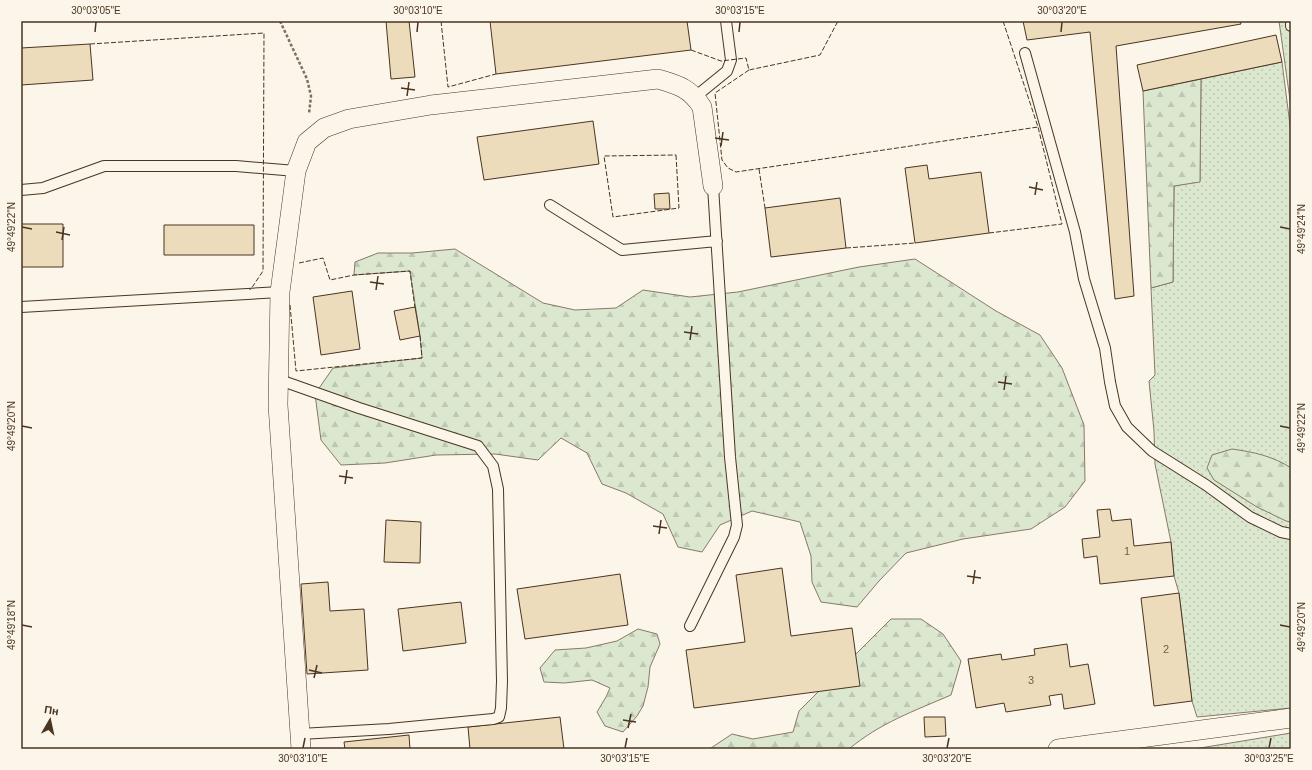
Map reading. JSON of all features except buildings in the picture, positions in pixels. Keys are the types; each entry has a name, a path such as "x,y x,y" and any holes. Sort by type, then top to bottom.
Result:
{"street":[{"path":"300,741 277,379 280,292 296,171 307,142 324,128 349,118 431,105 658,79 679,85 695,97 702,107 713,186"},
{"path":"1058,749 1291,718"}],"lane":[{"path":"695,97 728,71 731,60 726,21"},
{"path":"1025,53 1075,232 1084,279 1106,348 1110,382 1115,406 1127,427 1152,451 1206,485 1250,517 1281,532 1291,534"},
{"path":"21,190 43,188 104,166 236,166 296,171"},
{"path":"690,626 734,537 737,525 730,457 713,186"},
{"path":"550,205 622,250 717,241"},
{"path":"21,307 280,292"},
{"path":"277,379 359,408 478,446 493,466 498,489 502,681 501,708 499,717 493,719 396,728 300,741"}],"path":[{"path":"280,21 307,78 311,96 307,142"}],"green space":[{"path":"1279,21 1291,21 1291,107"},
{"path":"1282,62 1291,133 1291,708 1197,717 1192,701 1179,593 1174,576 1171,542 1155,464 1154,431 1149,381 1155,375 1151,288 1173,282 1174,186 1200,181 1201,79"},
{"path":"1201,79 1200,182 1174,186 1173,282 1151,288 1143,91"},
{"path":"455,249 543,303 575,310 616,308 643,290 690,297 738,292 859,267 915,259 996,311 1040,335 1062,368 1084,425 1085,481 1065,507 1031,529 963,539 906,553 857,607 821,602 812,582 811,556 800,522 752,511 720,525 702,552 678,547 663,514 626,493 602,484 587,453 561,438 538,460 495,454 436,455 385,463 341,465 321,440 315,394 333,368 422,358 410,271 354,275 355,262 378,253 412,253"},
{"path":"1232,449 1263,455 1277,460 1291,468 1291,522 1257,507 1214,480 1207,468 1212,455"},
{"path":"891,619 921,619 943,634 961,661 951,695 885,725 849,749 705,749 711,748 732,734 753,739 793,732 799,711"},
{"path":"638,629 657,634 660,644 650,667 648,687 643,706 637,716 623,732 605,726 597,712 610,688 592,680 564,683 544,682 540,668 555,650 586,648 617,641"},
{"path":"1291,733 1291,749 1194,749"}],"fence":[{"path":"441,21 448,87 496,74"},
{"path":"691,50 721,61 746,58 749,70 820,55 838,21"},
{"path":"989,233 1062,224 1038,127 1003,21"},
{"path":"90,44 264,33 263,271 251,289 249,289"},
{"path":"749,70 715,93 722,160 728,168 736,172 1038,127"},
{"path":"676,155 679,208 613,217 604,156 676,155"},
{"path":"759,169 765,208"},
{"path":"846,248 915,243"},
{"path":"299,263 323,258 330,280 354,275 410,271 415,308"},
{"path":"290,305 296,371 422,358 420,334"}]}
